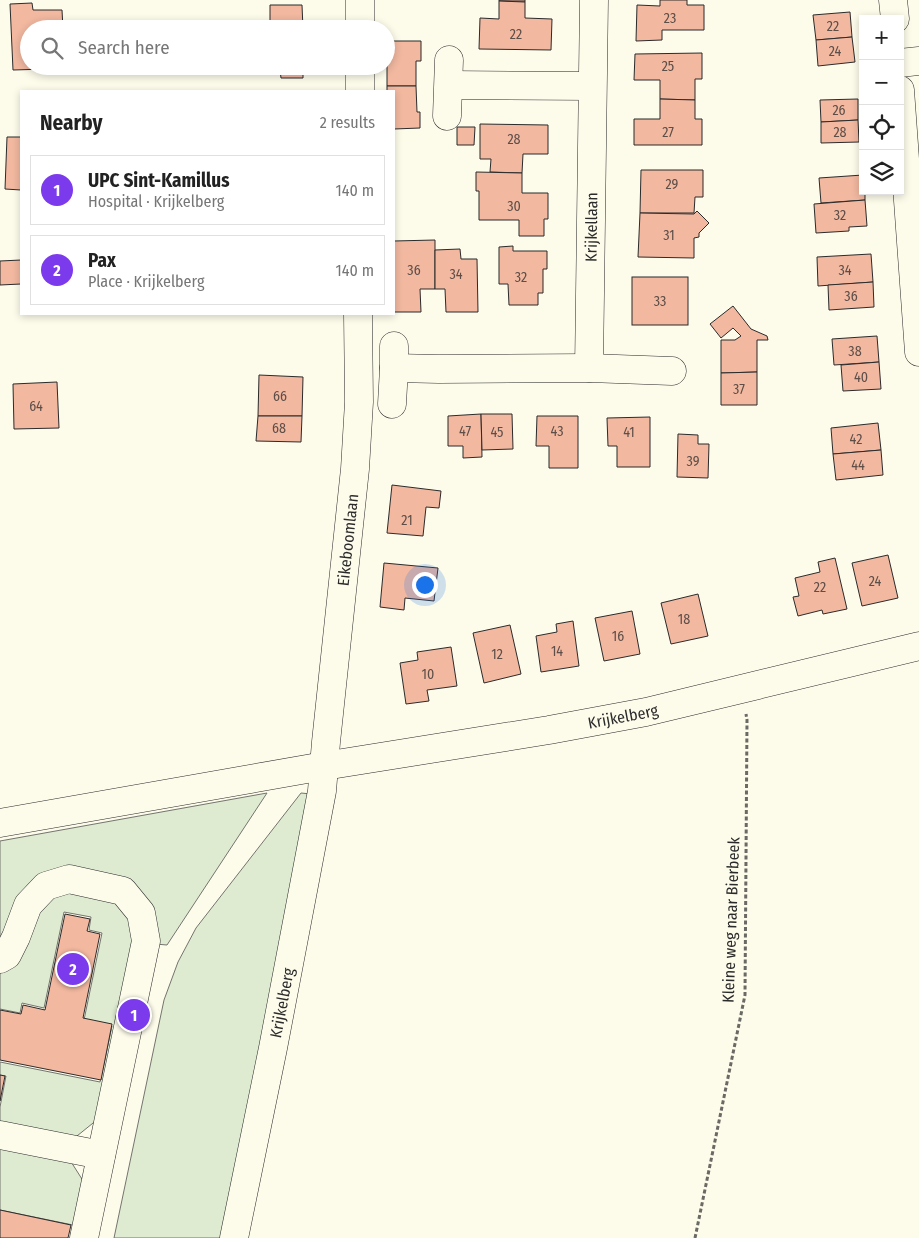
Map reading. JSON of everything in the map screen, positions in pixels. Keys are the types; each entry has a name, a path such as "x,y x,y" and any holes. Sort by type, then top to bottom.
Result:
{"street":[{"path":"360,0 360,20"},
{"name":"Krijkellaan","path":"589,368 594,0"},
{"path":"893,0 895,15"},
{"path":"904,63 919,61"},
{"path":"447,116 449,73 592,86"},
{"path":"360,75 360,90"},
{"path":"901,105 919,352"},
{"name":"Eikeboomlaan","path":"324,766 355,469 359,402 358,315"},
{"path":"392,404 394,357 439,369 589,368 672,371"},
{"name":"Krijkelberg","path":"0,823 646,712 919,646"},
{"name":"Krijkelberg","path":"234,1238 306,877 322,791 324,766"},
{"path":"0,959 7,955 28,905 46,886 69,879 123,891 141,913 146,941 84,1238"},
{"path":"0,1135 101,1155"}],"path":[{"name":"Kleine weg naar Bierbeek","path":"695,1238 745,995 748,720 742,689"}],"green space":[{"path":"267,793 167,945 155,944 152,919 72,873 0,949 0,841"},
{"path":"301,793 311,794 222,1238 114,1238 164,1000 178,962 196,928"},
{"path":"70,890 121,903 135,917 138,941 103,1115 72,1140 68,1157 87,1187 77,1238 70,1238 73,1225 0,1210 0,1107 6,1076 0,1075 0,1062 100,1082 112,1026 84,1020 102,933 89,930 91,917 64,912 44,1008 22,1003 20,1013 0,1009 0,968 36,906"}],"building":[{"path":"525,0 525,2 499,1"},
{"path":"660,0 687,0 687,5 704,5 704,30 662,30 662,40 636,41 637,5 660,6"},
{"path":"499,1 525,2 525,18 552,19 551,50 479,49 480,18 499,19"},
{"path":"32,3 33,10 62,10 63,20 20,20 20,70 13,70 10,4"},
{"path":"270,5 302,5 303,20 270,20"},
{"path":"850,12 852,37 816,40 813,15"},
{"path":"852,37 855,62 818,66 816,40"},
{"path":"395,41 421,41 421,61 416,61 416,86 387,86 387,75 395,75"},
{"path":"702,53 702,79 695,79 695,100 660,99 660,80 634,80 635,54"},
{"path":"281,75 303,75 303,78 281,78"},
{"path":"387,86 416,86 417,112 420,112 420,128 395,129 395,90 387,90"},
{"path":"660,99 695,100 695,119 702,119 702,145 634,145 634,119 660,119"},
{"path":"858,99 858,120 821,122 820,100"},
{"path":"858,120 859,142 821,143 821,122"},
{"path":"480,124 548,125 548,154 523,154 522,173 490,172 491,159 480,159"},
{"path":"457,127 475,127 474,145 457,145"},
{"path":"7,137 20,137 20,190 5,189"},
{"path":"641,170 703,170 703,197 695,197 694,213 640,213"},
{"path":"476,172 522,173 522,193 548,193 548,219 544,219 544,236 519,236 519,220 479,220 479,191 476,191"},
{"path":"859,175 859,195 865,195 865,200 821,203 819,178"},
{"path":"865,200 867,226 849,227 849,231 816,233 814,204"},
{"path":"697,211 709,223 699,233 699,237 694,238 694,258 638,257 640,213 694,214"},
{"path":"435,240 435,289 420,289 421,312 395,312 395,241"},
{"path":"513,246 513,251 547,251 547,269 543,269 543,293 538,293 538,305 509,305 508,284 499,284 499,247"},
{"path":"460,249 461,259 477,259 478,312 446,312 445,289 435,289 435,250"},
{"path":"871,254 873,282 818,286 817,257"},
{"path":"20,260 20,284 0,285 0,261"},
{"path":"632,277 688,277 688,325 632,325"},
{"path":"873,282 874,307 829,310 828,285"},
{"path":"733,306 751,329 767,336 768,340 757,340 757,372 721,373 721,340 735,340 741,336 733,328 721,338 710,324"},
{"path":"877,336 879,362 834,365 832,339"},
{"path":"879,362 881,389 843,391 841,365"},
{"path":"757,372 757,405 721,405 721,373"},
{"path":"259,375 303,377 302,416 258,416"},
{"path":"57,382 59,428 14,429 13,384"},
{"path":"481,414 482,457 463,458 463,446 448,446 448,416"},
{"path":"481,414 512,414 513,449 482,450"},
{"path":"258,416 302,416 301,442 256,441"},
{"path":"537,416 578,416 578,468 549,468 549,446 536,446"},
{"path":"650,417 650,467 617,467 617,446 608,446 607,418"},
{"path":"878,423 881,450 833,454 831,428"},
{"path":"678,434 698,435 698,444 709,444 708,478 677,477"},
{"path":"881,450 883,475 836,480 833,454"},
{"path":"392,485 441,491 439,508 426,507 423,536 387,533"},
{"path":"888,555 898,598 862,606 852,563"},
{"path":"835,558 847,609 823,614 822,610 798,616 793,597 799,596 795,578 820,572 818,562"},
{"path":"384,563 438,568 434,601 405,598 404,610 380,607"},
{"path":"698,594 708,636 671,644 661,603"},
{"path":"632,611 640,654 604,661 595,618"},
{"path":"573,621 579,666 541,672 536,636 557,632 556,624"},
{"path":"510,625 521,674 484,683 473,633"},
{"path":"451,647 457,686 427,690 429,701 406,704 400,663 418,660 417,652"},
{"path":"65,914 90,919 87,931 100,934 83,1018 112,1024 101,1080 0,1060 0,1010 21,1014 23,1005 45,1010"},
{"path":"0,1075 5,1076 0,1101"},
{"path":"0,1210 71,1225 68,1238 0,1238"}],"place":[{"name":"Pax","path":"73,969"},
{"name":"UPC Sint-Kamillus","path":"134,1015"}]}
